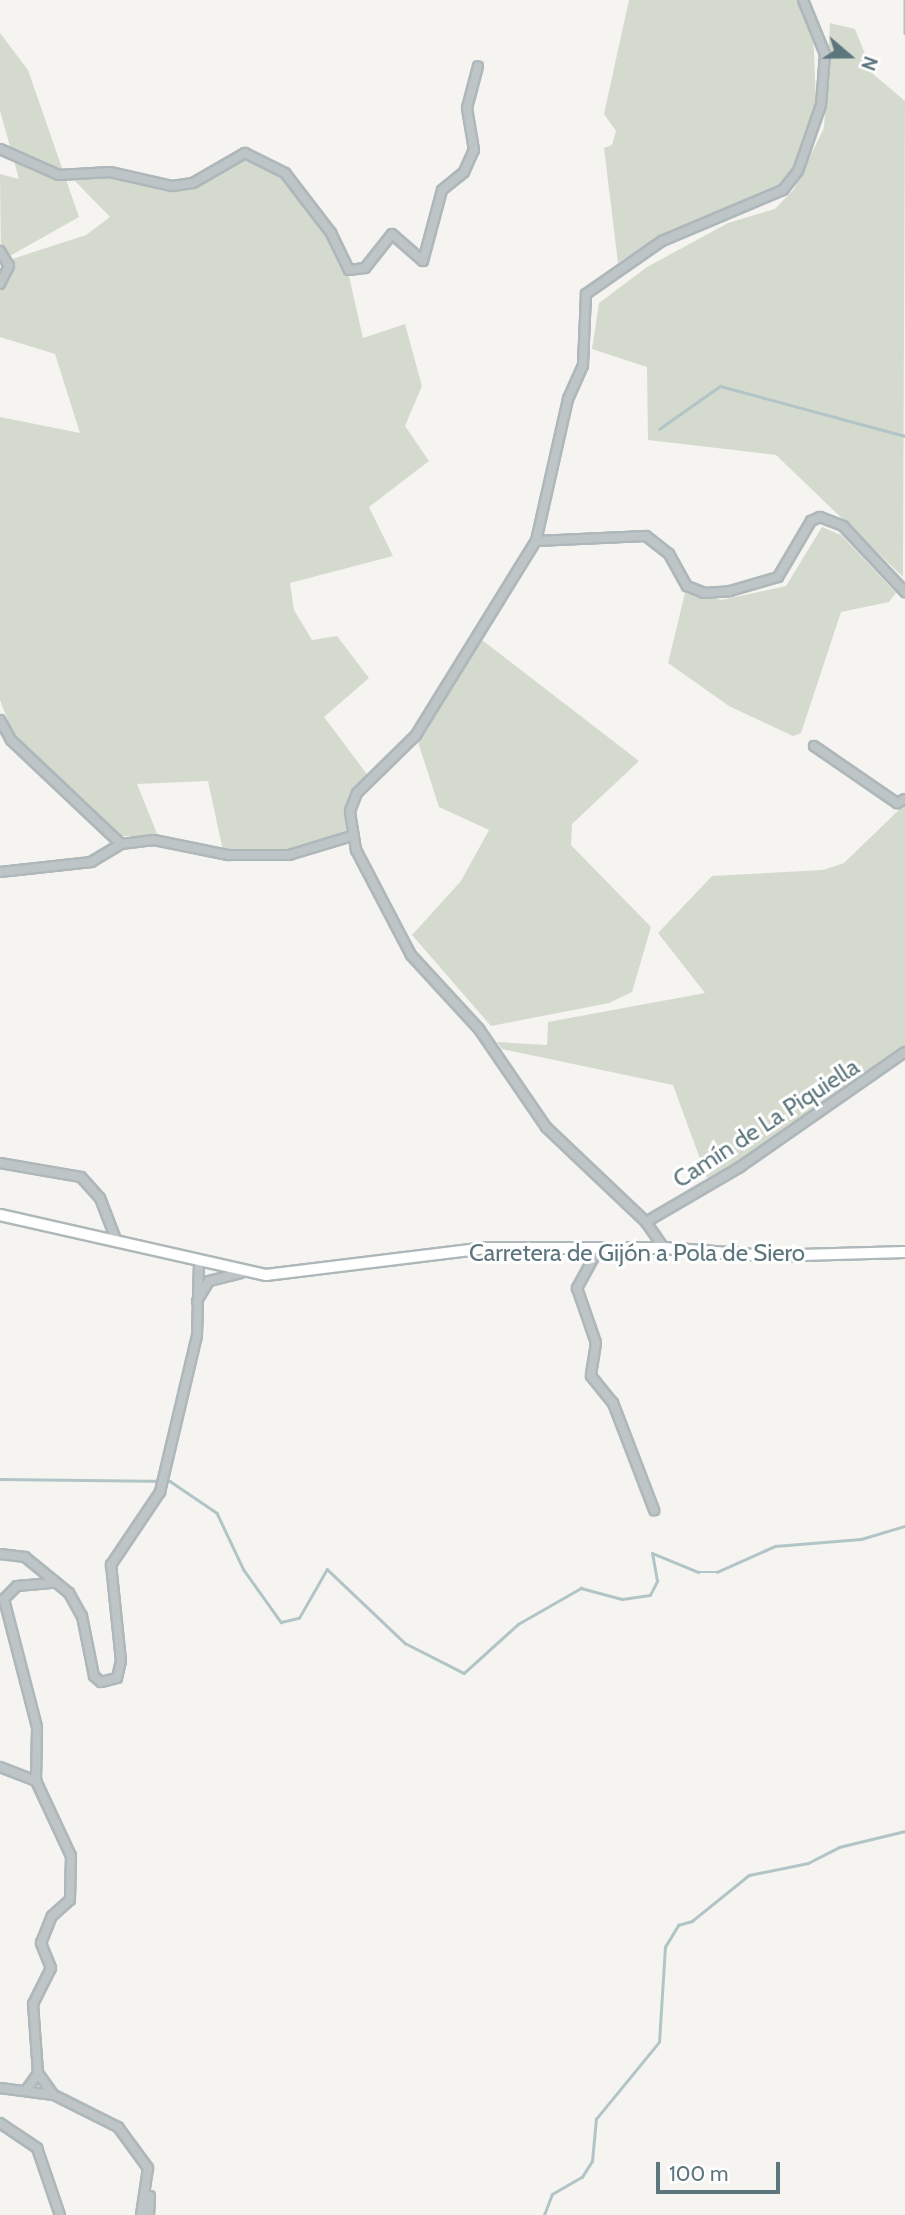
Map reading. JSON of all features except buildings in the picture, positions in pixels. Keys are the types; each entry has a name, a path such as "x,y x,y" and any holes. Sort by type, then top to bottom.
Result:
{"street":[{"path":"664,1248 646,1222 546,1126 479,1029 411,955 352,836 352,801 416,735 536,541 568,399 583,365 586,294 662,241 783,190 798,171 821,105 825,54 803,0"},
{"path":"0,149 59,175 110,172 172,186 193,183 245,153 285,173 331,233 349,270 365,268 392,234 423,261 442,190 464,173 474,150 467,108 478,66"},
{"path":"0,251 9,266 0,284"},
{"path":"536,541 646,536 669,554 687,586 704,593 730,591 778,577 811,521 820,517 843,526 905,592"},
{"path":"0,720 11,740 121,844"},
{"path":"814,746 897,803 905,799"},
{"path":"0,872 90,862 121,844 154,840 228,855 279,856 352,836"},
{"name":"Camín de La Piquiella","path":"646,1222 740,1167 905,1052"},
{"path":"0,1163 81,1177 100,1198 117,1242"},
{"name":"Carretera de Gijón a Pola de Siero","path":"0,1215 240,1273 486,1248 664,1248 766,1256 905,1252"},
{"path":"599,1248 578,1288 596,1343 591,1376 613,1403 654,1510"},
{"path":"203,1264 209,1281"},
{"path":"0,1554 25,1557 77,1604 94,1676 110,1682 121,1661 111,1565 160,1492 197,1335 196,1304 203,1264"},
{"path":"196,1304 209,1281 240,1273"},
{"path":"54,1583 17,1586 4,1599 36,1718 36,1781 55,1831 70,1849 72,1890 41,1943 51,1968 33,2004 38,2073 54,2095"},
{"path":"0,1767 36,1781"},
{"path":"27,2089 38,2073"},
{"path":"0,2088 27,2089 54,2095 110,2120 142,2156 149,2179 149,2215"},
{"path":"0,2123 37,2148 60,2215"},
{"path":"141,2215 149,2179"}],"shaded area":[{"path":"629,0 797,0 813,28 816,104 794,166 779,188 657,238 618,263 604,148 612,145 616,131 604,114"},
{"path":"830,23 855,29 873,74 905,101 903,577 776,455 648,440 647,367 592,349 599,303 647,267 728,223 775,209 794,189 824,128"},
{"path":"0,33 28,70 79,217 1,261 0,174 19,179 0,111"},
{"path":"241,158 276,172 321,224 349,276 363,338 405,324 422,386 405,426 429,461 369,507 393,556 290,583 294,610 312,640 337,636 369,678 324,717 369,777 348,800 346,833 287,851 223,851 208,781 137,784 158,836 114,836 15,739 0,700 0,417 80,433 55,354 0,337 0,290 13,271 9,260 86,235 110,217 74,180 111,177 179,190"},
{"path":"822,527 841,535 896,593 889,602 841,612 801,733 793,736 729,706 668,663 685,593 722,600 786,586"},
{"path":"482,640 639,761 572,824 571,845 651,927 632,992 609,1003 491,1026 412,935 461,881 489,830 439,807 418,742"},
{"path":"905,804 905,1046 743,1160 707,1178 673,1085 502,1049 497,1042 547,1045 548,1022 705,993 658,933 712,876 823,870 844,863"}],"waterway":[{"path":"905,0 905,33"},
{"path":"659,429 720,386 905,436"},
{"path":"0,1479 170,1481 217,1513 244,1570 281,1622 299,1618 327,1569 405,1643 464,1673 518,1624 581,1588 622,1599 650,1595 657,1581 652,1553 698,1572 717,1572 775,1546 861,1539 905,1526"},
{"path":"544,2215 552,2194 582,2177 592,2161 596,2119 659,2042 665,1947 678,1925 692,1921 749,1875 808,1863 839,1847 905,1831"}]}
